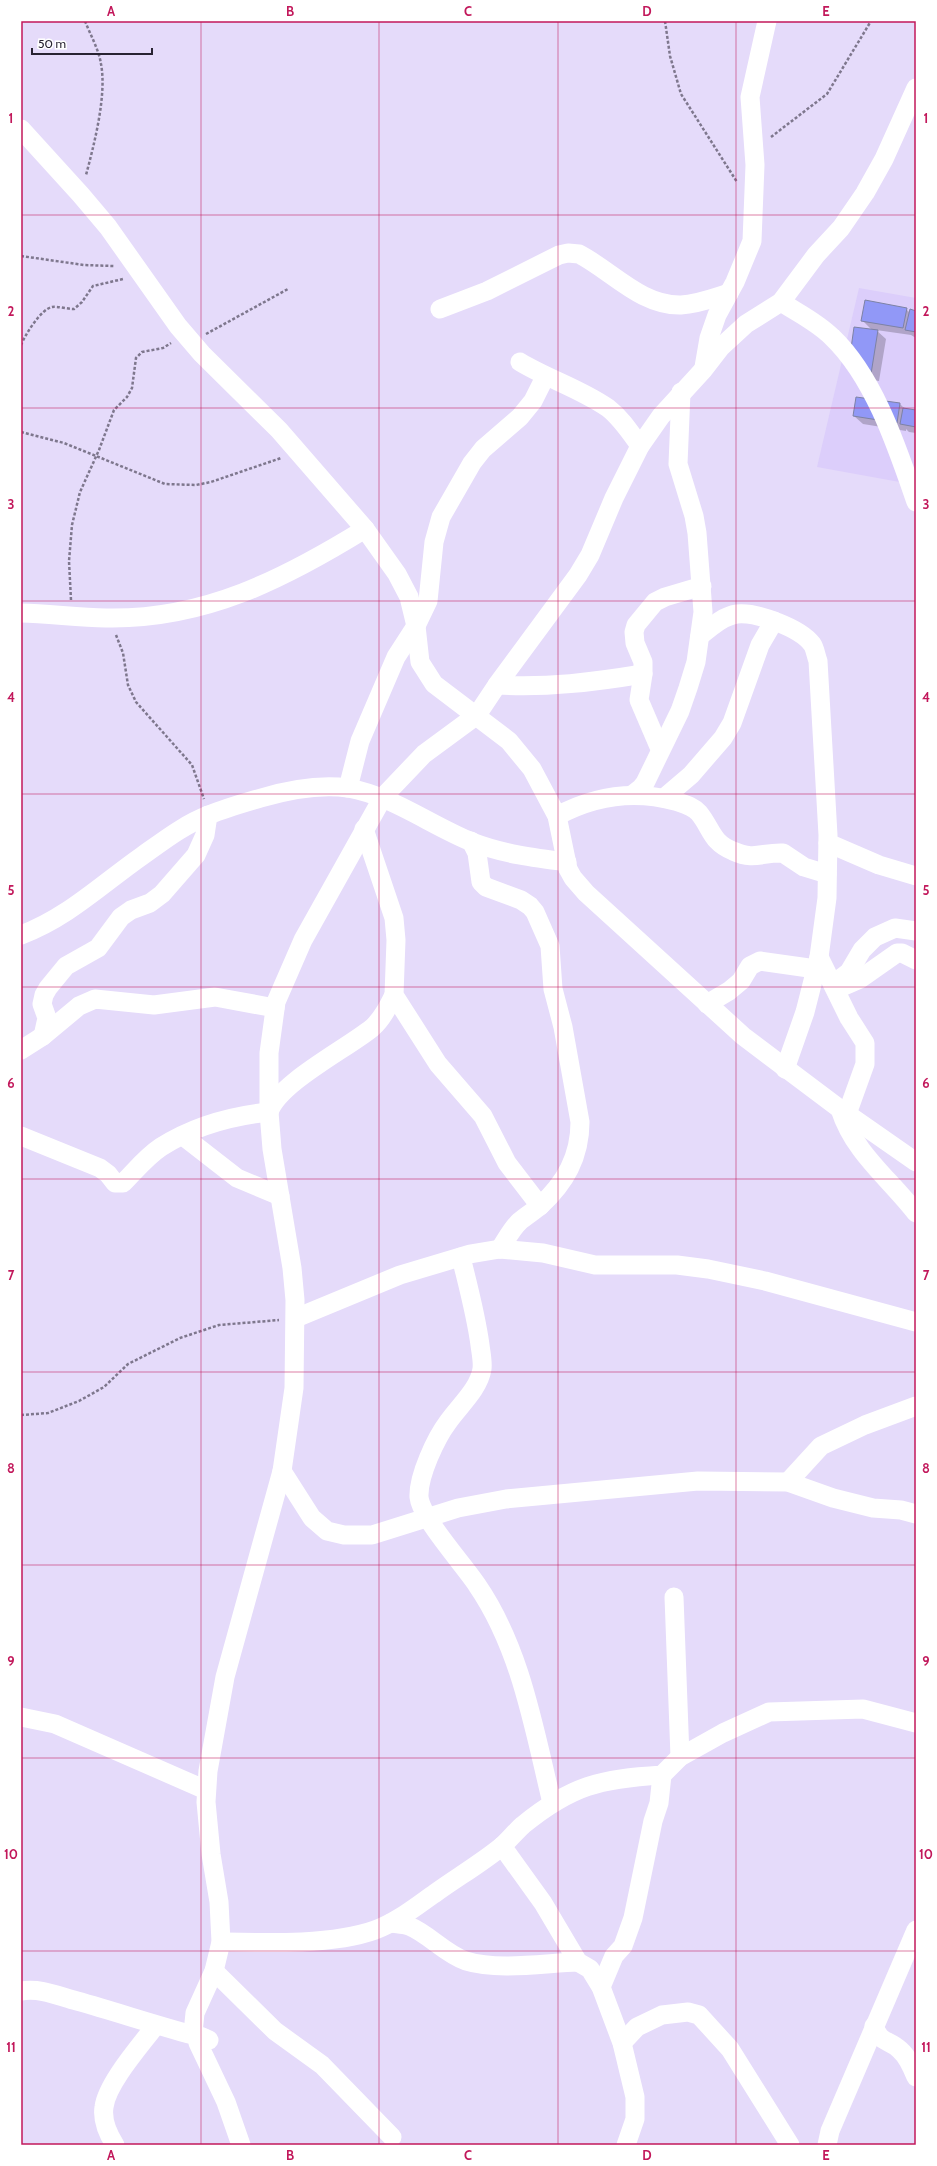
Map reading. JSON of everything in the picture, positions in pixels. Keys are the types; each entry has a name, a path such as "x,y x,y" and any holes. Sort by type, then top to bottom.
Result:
{"street":[{"path":"704,369 712,329 752,241 755,150 750,97 767,21"},
{"path":"209,2040 193,2033 195,2014 214,1971 222,1942 219,1902 211,1854 206,1790 225,1677 282,1471 294,1388 296,1318 292,1268 272,1149 269,1112 269,1053 275,1008 288,971 303,940 383,797 424,754 478,715 496,685 578,575 590,555 614,498 640,446 681,392 704,369 721,347 746,324 781,302 816,256 841,228 865,193 900,125 916,88"},
{"path":"21,129 108,227 136,268 188,337 280,430 365,529 397,574 409,597 416,626 420,662 427,676 434,684 478,715 509,741 532,768 557,816 567,862 573,878 586,893 743,1036 844,1112 916,1162"},
{"path":"440,309 487,291 559,255 568,253 583,256 634,290 653,300 669,305 696,303 729,294"},
{"path":"781,302 814,322 832,336 859,371 885,423 907,473 916,502"},
{"path":"520,362 545,377 590,397 608,409 622,421 640,446"},
{"path":"348,788 360,740 396,657 416,626 428,601 434,542 441,517 448,502 472,463 489,444 520,417 533,401 545,377"},
{"path":"632,794 642,788 645,783 680,711 696,662 703,612 702,586 694,516 678,464 681,392"},
{"path":"21,613 106,618 192,610 234,597 270,582 334,548 365,529"},
{"path":"660,750 639,700 643,674 643,662 635,643 634,632 636,625 655,602 665,597 702,586"},
{"path":"700,636 722,620 736,614 751,614 774,621 802,635 813,644 818,662 828,843 825,920 817,963 804,1012 785,1069"},
{"path":"664,798 678,788 691,775 723,738 732,723 760,645 774,621"},
{"path":"496,685 524,687 578,684 643,674"},
{"path":"21,935 58,918 152,849 208,815 278,793 324,787 348,788 383,797 471,841 505,853 567,862"},
{"path":"557,816 592,801 632,794 664,798 695,809 699,813 711,836 719,844 732,851 755,857 783,853 804,867 827,874"},
{"path":"43,1036 47,1018 42,1004 44,995 48,988 66,966 98,948 121,917 132,910 150,903 162,894 196,855 206,835 208,815"},
{"path":"269,1112 272,1102 294,1083 372,1028 384,1014 394,996 396,940 394,918 364,829"},
{"path":"471,841 477,853 481,882 486,886 521,900 530,906 535,912 550,946 553,989 563,1027 580,1122 580,1138 572,1165 564,1179 540,1206 519,1222 500,1249"},
{"path":"828,843 879,865 916,876"},
{"path":"834,987 849,972 862,950 875,937 895,928 916,931"},
{"path":"834,987 860,979 897,954 902,953 916,960"},
{"path":"707,1004 730,991 741,981 750,966 760,961 817,963"},
{"path":"817,963 834,987 849,1018 865,1043 865,1064 844,1112 846,1127 868,1160 916,1213"},
{"path":"394,996 438,1064 483,1116 507,1163 540,1206"},
{"path":"21,1050 43,1036 79,1006 95,999 154,1005 215,997 275,1008"},
{"path":"21,1136 103,1170 115,1183 119,1184 123,1183 143,1162 161,1147 200,1127 221,1119 269,1112"},
{"path":"183,1136 237,1178 255,1187 280,1196"},
{"path":"296,1318 400,1275 461,1257 500,1249 527,1251 595,1264 677,1265 708,1269 765,1281 916,1322"},
{"path":"461,1257 476,1319 482,1370 477,1384 446,1423 429,1458 421,1484 419,1497 427,1517 477,1585 503,1632 530,1709 552,1803"},
{"path":"788,1482 821,1446 865,1425 916,1406"},
{"path":"282,1471 312,1518 327,1531 335,1534 372,1535 427,1517 478,1504 698,1481 788,1482 833,1498 873,1508 901,1510 916,1514"},
{"path":"674,1597 680,1757"},
{"path":"601,1987 614,1956 624,1946 633,1918 653,1821 659,1803 662,1775 680,1757 723,1733 769,1712 863,1709 916,1723"},
{"path":"21,1717 55,1724 206,1790"},
{"path":"222,1942 277,1942 340,1938 360,1935 391,1923 502,1846 522,1826 552,1803 572,1792 595,1784 620,1778 662,1775"},
{"path":"502,1846 543,1903 578,1962 590,1969 601,1987 622,2043 635,2097 635,2119 626,2145"},
{"path":"391,1923 409,1926 458,1957 475,1963 517,1966 547,1962 578,1962"},
{"path":"827,2145 830,2131 916,1930"},
{"path":"214,1971 275,2031 322,2065 392,2137"},
{"path":"21,1991 34,1989 54,1993 209,2040"},
{"path":"622,2043 637,2027 662,2015 688,2012 699,2015 733,2054 790,2145"},
{"path":"115,2145 104,2121 105,2099 123,2068 156,2025"},
{"path":"874,2026 877,2034 882,2039 903,2052 916,2077"},
{"path":"209,2040 198,2043 226,2102 242,2145"}],"path":[{"path":"81,195 95,142 104,80 101,62 85,21"},
{"path":"666,21 670,56 677,82 686,105 701,125 713,147 734,179 753,198"},
{"path":"755,150 827,94 870,21"},
{"path":"21,256 84,265 136,268"},
{"path":"21,345 36,321 48,309 56,307 74,308 79,306 93,286 122,280 136,268"},
{"path":"73,616 69,561 72,525 80,492 96,457 114,410 127,397 132,388 136,358 142,352 163,348 175,341 188,337 288,289"},
{"path":"21,432 64,444 165,484 196,485 211,482 298,451"},
{"path":"106,618 119,640 128,685 136,702 192,765 199,781 208,815"},
{"path":"21,1415 48,1413 79,1401 104,1387 128,1364 180,1338 219,1325 296,1318"}],"shaded area":[{"path":"859,288 916,298 916,485 817,467"}],"building":[{"path":"865,300 907,308 903,328 861,321"},
{"path":"910,309 916,311 916,332 905,330"},
{"path":"854,327 878,330 871,374 848,370"},
{"path":"856,397 900,403 897,423 853,416"},
{"path":"903,408 916,410 916,427 900,424"}]}
